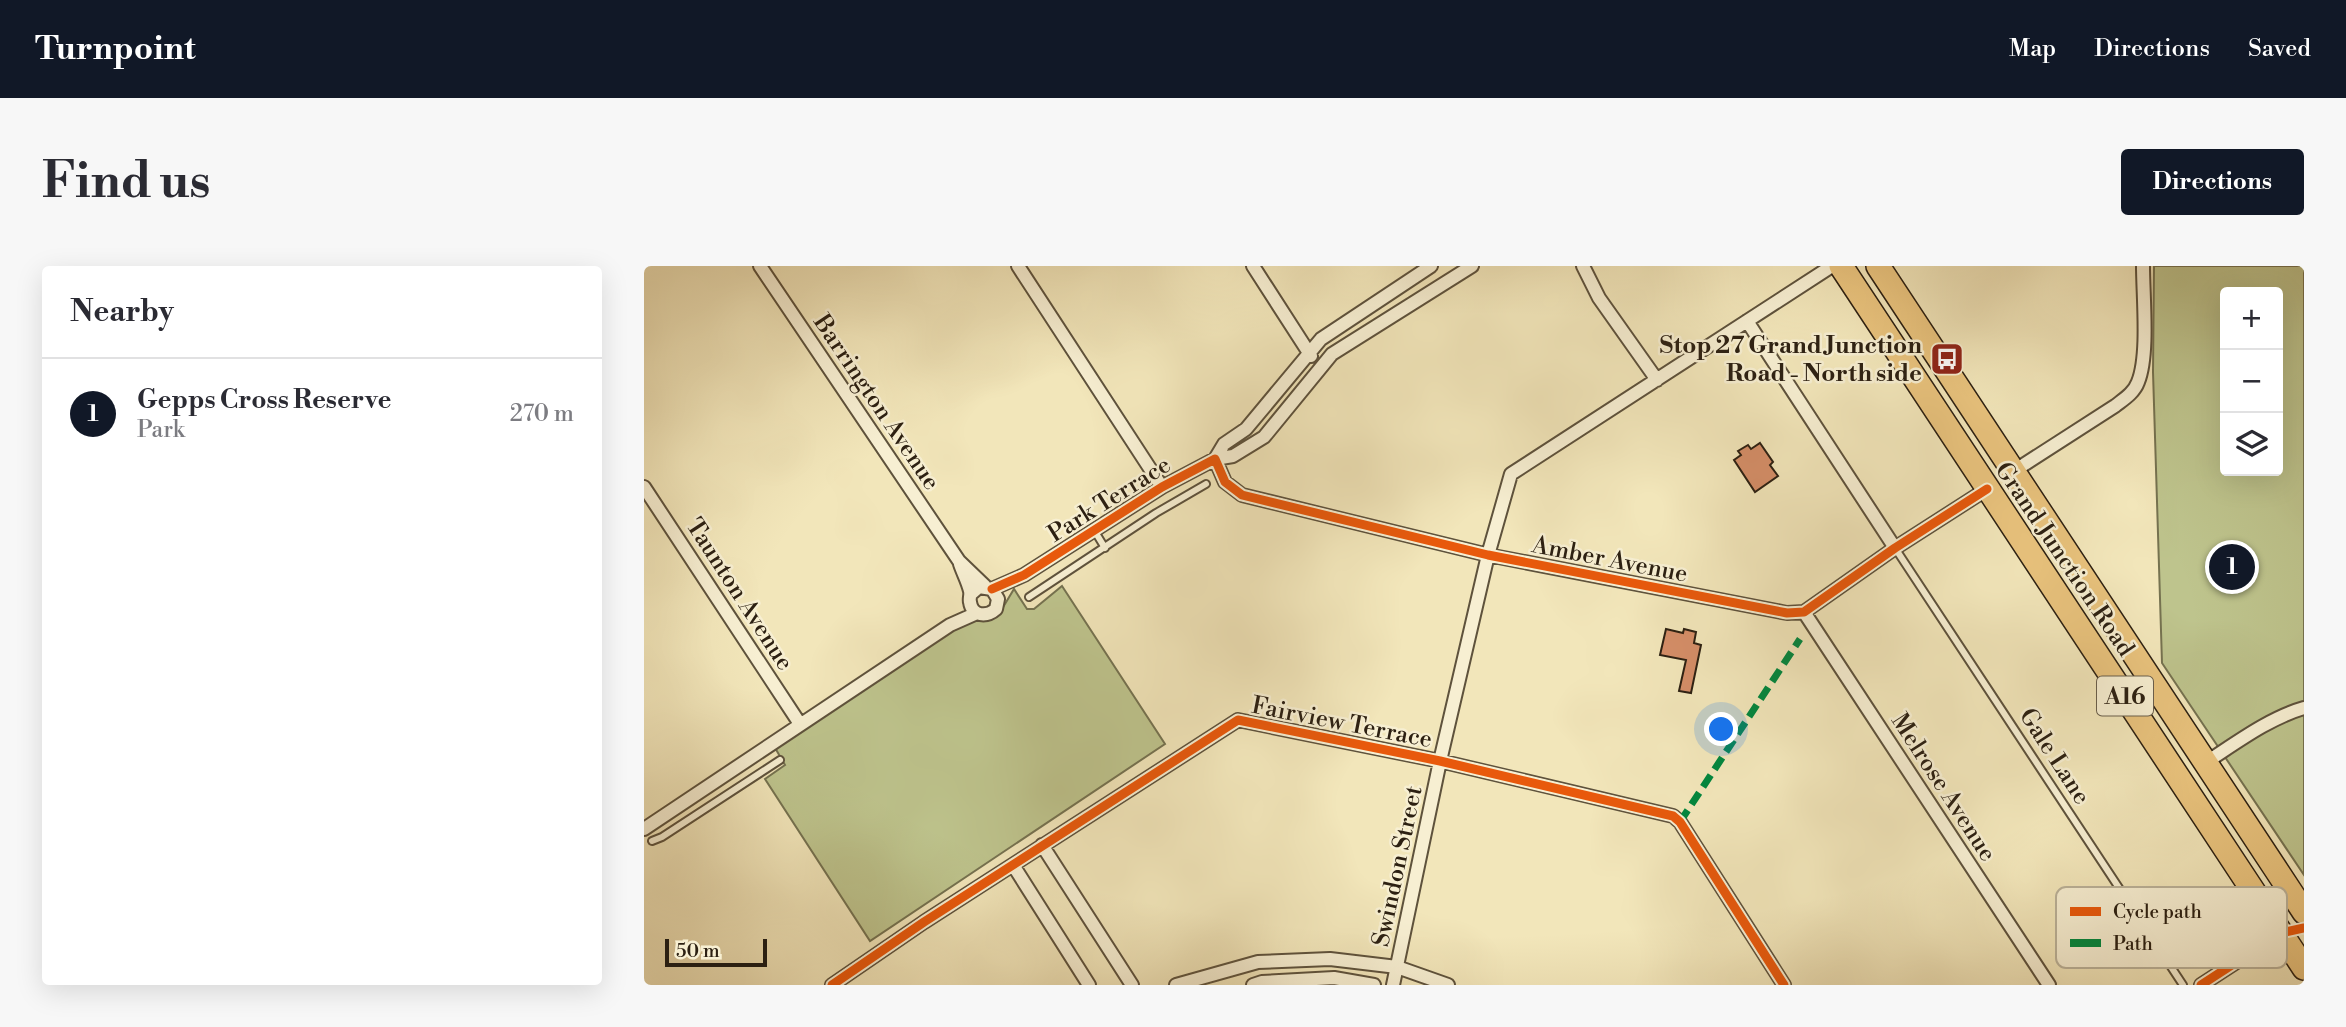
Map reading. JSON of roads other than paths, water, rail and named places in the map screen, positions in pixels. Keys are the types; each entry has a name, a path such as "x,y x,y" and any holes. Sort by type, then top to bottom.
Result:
{"highway":[{"name":"Grand Junction Road","path":"1841,266 2250,887"},
{"name":"Grand Junction Road","path":"1878,266 2304,912"},
{"name":"Grand Junction Road","path":"2205,763 2193,772 2193,785 2246,866 2246,881"},
{"name":"Grand Junction Road","path":"2287,942 2304,968"}],"street":[{"name":"Barrington Avenue","path":"760,266 959,561 992,591"},
{"path":"1018,266 1162,486"},
{"path":"1253,266 1308,353 1321,367"},
{"name":"Park Terrace","path":"1215,459 1224,444 1245,429 1321,339 1432,266"},
{"name":"Park Terrace","path":"992,591 1024,575 1162,486 1215,459 1233,456 1264,437 1332,354 1472,266"},
{"path":"1583,266 1599,298 1657,380"},
{"name":"Swindon Street","path":"1393,985 1440,761 1488,555 1511,474 1832,266"},
{"path":"2014,471 2115,406 2129,396 2137,384 2143,364 2143,266"},
{"path":"1747,321 1895,548"},
{"name":"Amber Avenue","path":"1215,459 1225,482 1242,495 1488,555 1787,613 1804,612"},
{"name":"Taunton Avenue","path":"644,487 800,724"},
{"path":"1804,612 1895,548 1987,489"},
{"name":"Barrington Avenue","path":"959,561 973,604"},
{"path":"644,829 650,820 950,625 973,604 975,589 992,591 998,604 987,615 973,604"},
{"name":"Melrose Avenue","path":"1804,612 2049,985"},
{"path":"2205,763 2246,736 2304,708"},
{"name":"Fairview Terrace","path":"832,985 1042,845 1238,720 1440,761 1673,816 1680,822 1784,985"},
{"path":"1042,845 1132,985"},
{"path":"1013,864 1089,985"},
{"path":"1176,985 1258,962 1330,959 1397,967 1448,985"},
{"path":"2202,985 2228,968"},
{"path":"1253,985 1262,982 1334,978 1374,985"}],"lane":[{"name":"Park Terrace","path":"1029,597 1156,513 1206,484"},
{"name":"Park Terrace","path":"1094,530 1105,548"},
{"name":"Gale Lane","path":"1895,548 2118,887"},
{"path":"652,841 662,838 780,760"},
{"path":"734,767 744,783"},
{"name":"Gale Lane","path":"2172,968 2183,985"}],"place":[{"name":"Stop 27 Grand Junction Road - North side","path":"1947,359"},
{"name":"Gepps Cross Reserve","path":"2232,567"}]}
